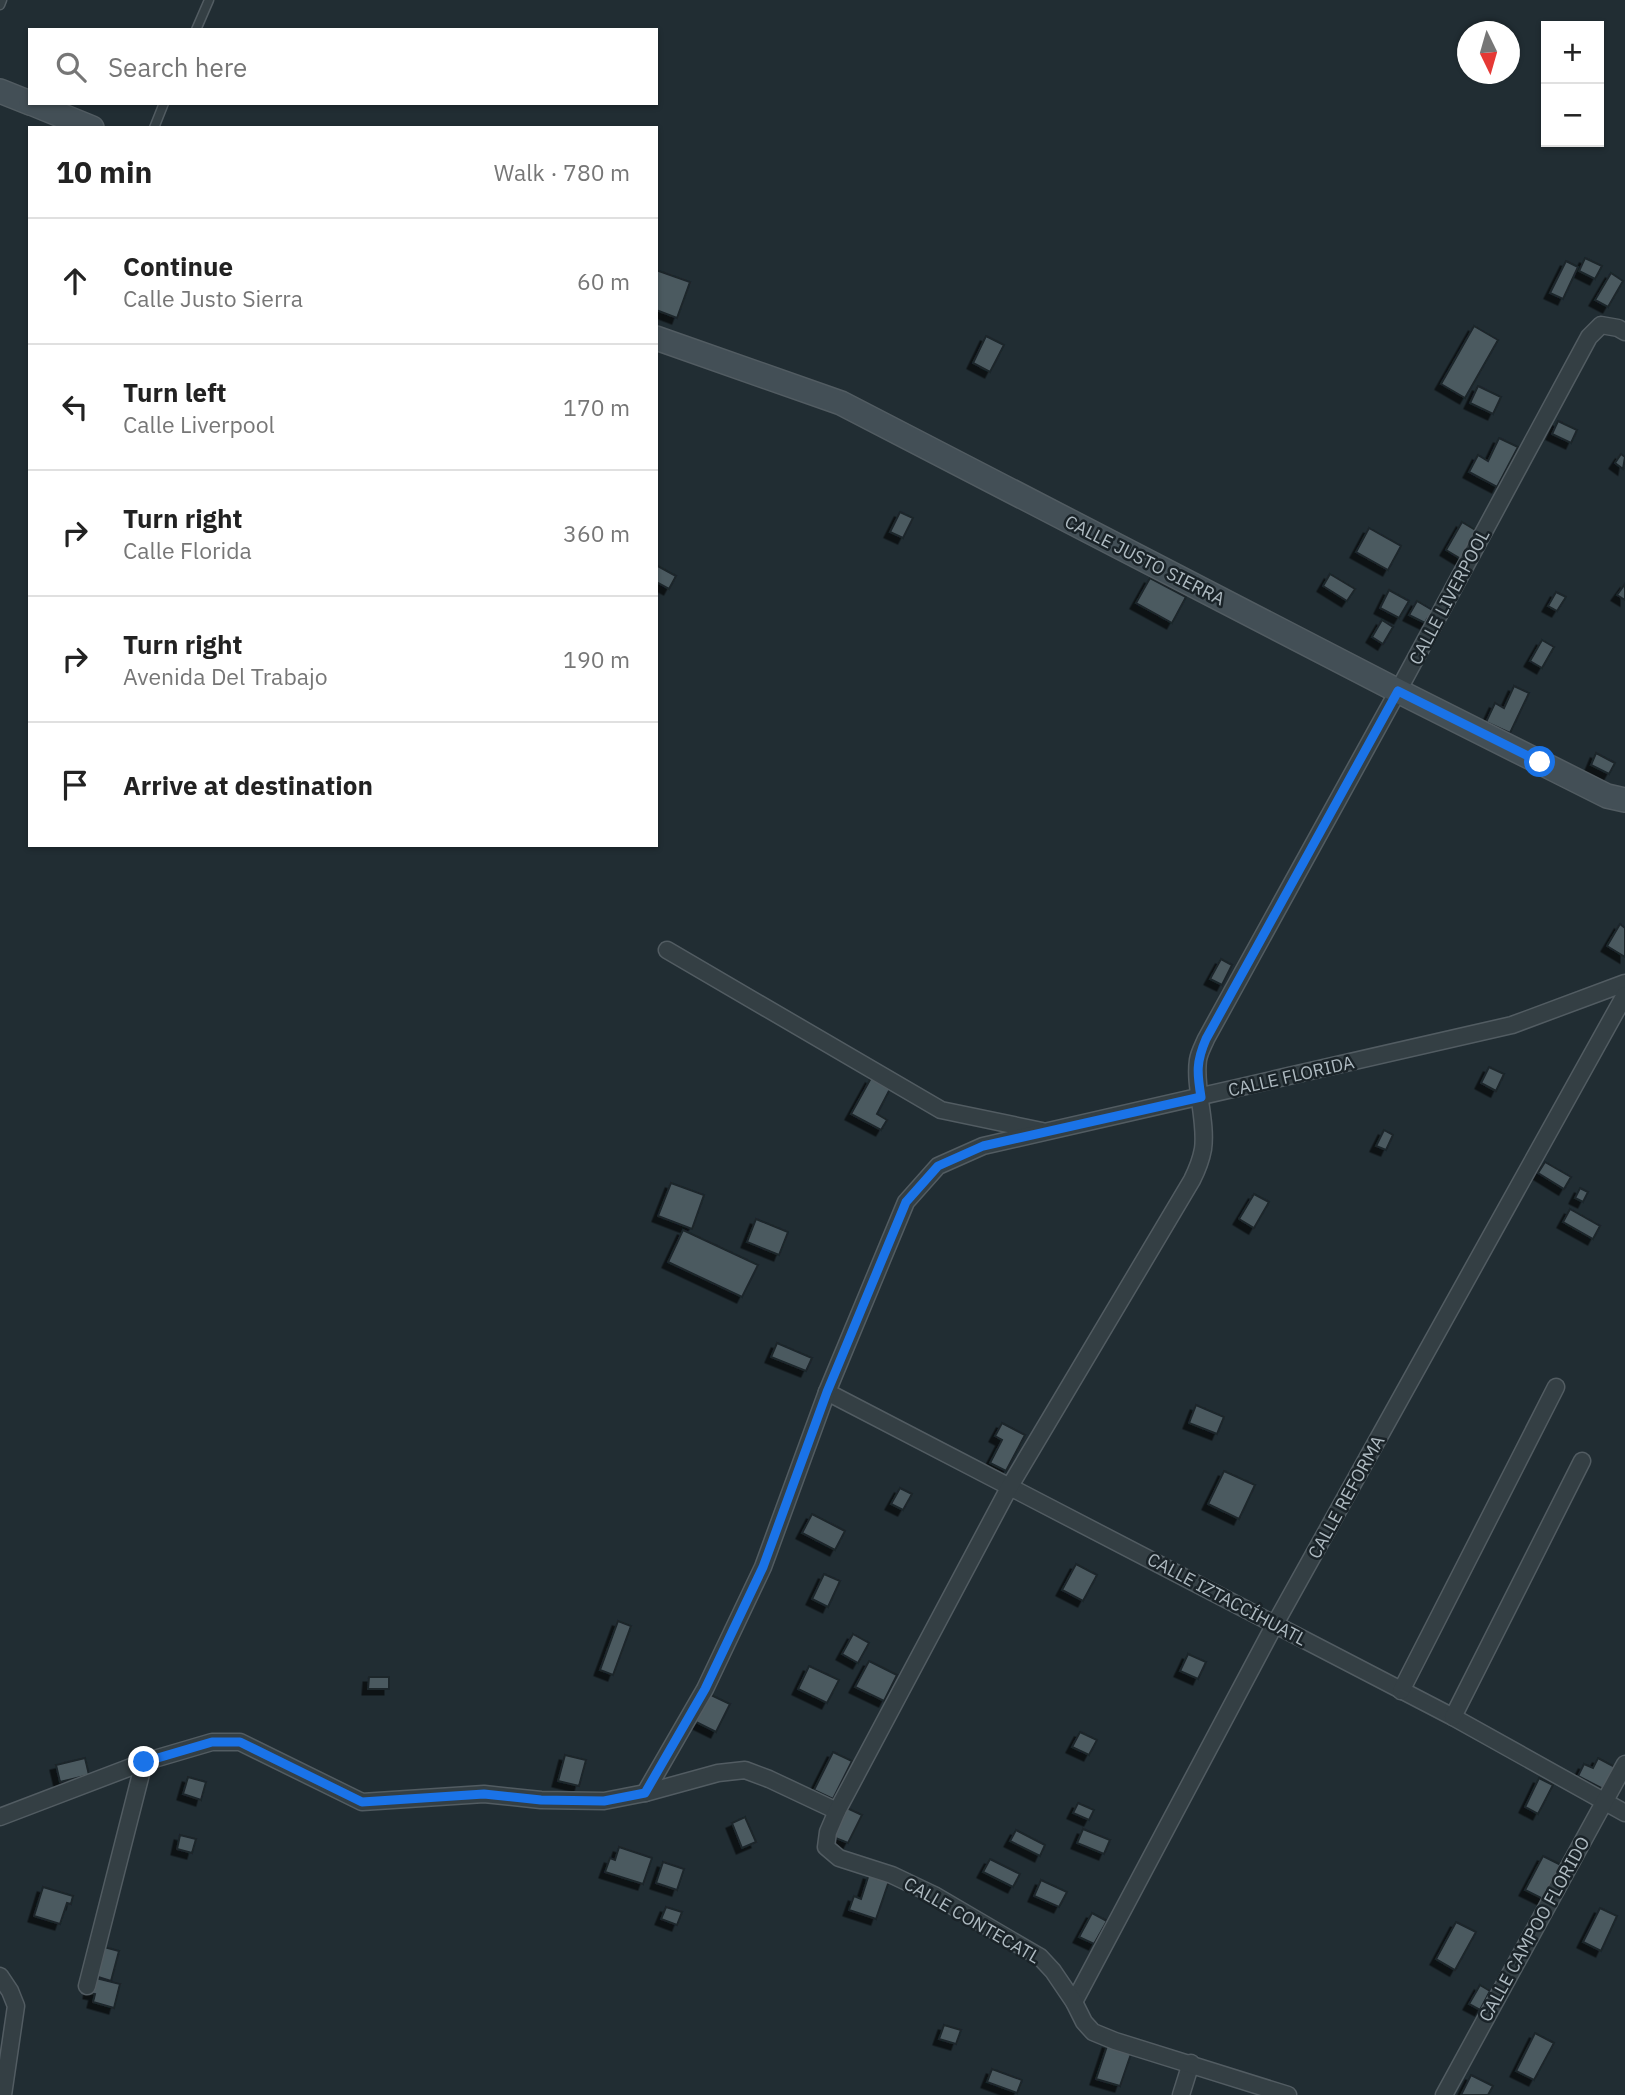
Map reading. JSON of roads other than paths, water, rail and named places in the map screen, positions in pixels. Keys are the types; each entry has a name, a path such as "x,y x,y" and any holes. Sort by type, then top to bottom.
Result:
{"street":[{"path":"0,91 28,102"},
{"path":"35,105 87,126"},
{"name":"CALLE LIVERPOOL","path":"825,1847 837,1811 1010,1486 1192,1180 1203,1147 1201,1097 1197,1074 1198,1057 1206,1039 1589,337 1601,325 1625,332"},
{"name":"CALLE JUSTO SIERRA","path":"658,339 841,403 1398,691 1607,796 1625,800"},
{"path":"667,950 941,1110 1048,1132"},
{"name":"CALLE FLORIDA","path":"645,1793 705,1689 763,1567 827,1392 906,1202 938,1166 983,1146 1512,1025 1625,983"},
{"name":"CALLE REFORMA","path":"1074,2002 1275,1624 1625,995"},
{"path":"1401,1691 1556,1387"},
{"name":"CALLE IZTACCÍHUATL","path":"827,1392 1453,1717 1625,1813"},
{"path":"1453,1717 1582,1461"},
{"path":"0,1817 144,1762 212,1742 240,1742 362,1802 484,1794 541,1800 604,1801 718,1773 744,1770 837,1811"},
{"path":"87,1986 144,1762"},
{"name":"CALLE CAMPOO FLORIDO","path":"1444,2095 1625,1764"},
{"name":"CALLE CONTECATL","path":"825,1847 839,1858 892,1875 934,1895 1041,1956 1093,2032 1288,2095"},
{"path":"0,1976 16,2007 3,2095"},
{"path":"1181,2095 1191,2063"}],"lane":[{"path":"0,5 2,0"},
{"path":"197,28 209,0"},
{"path":"155,126 163,105"}]}
